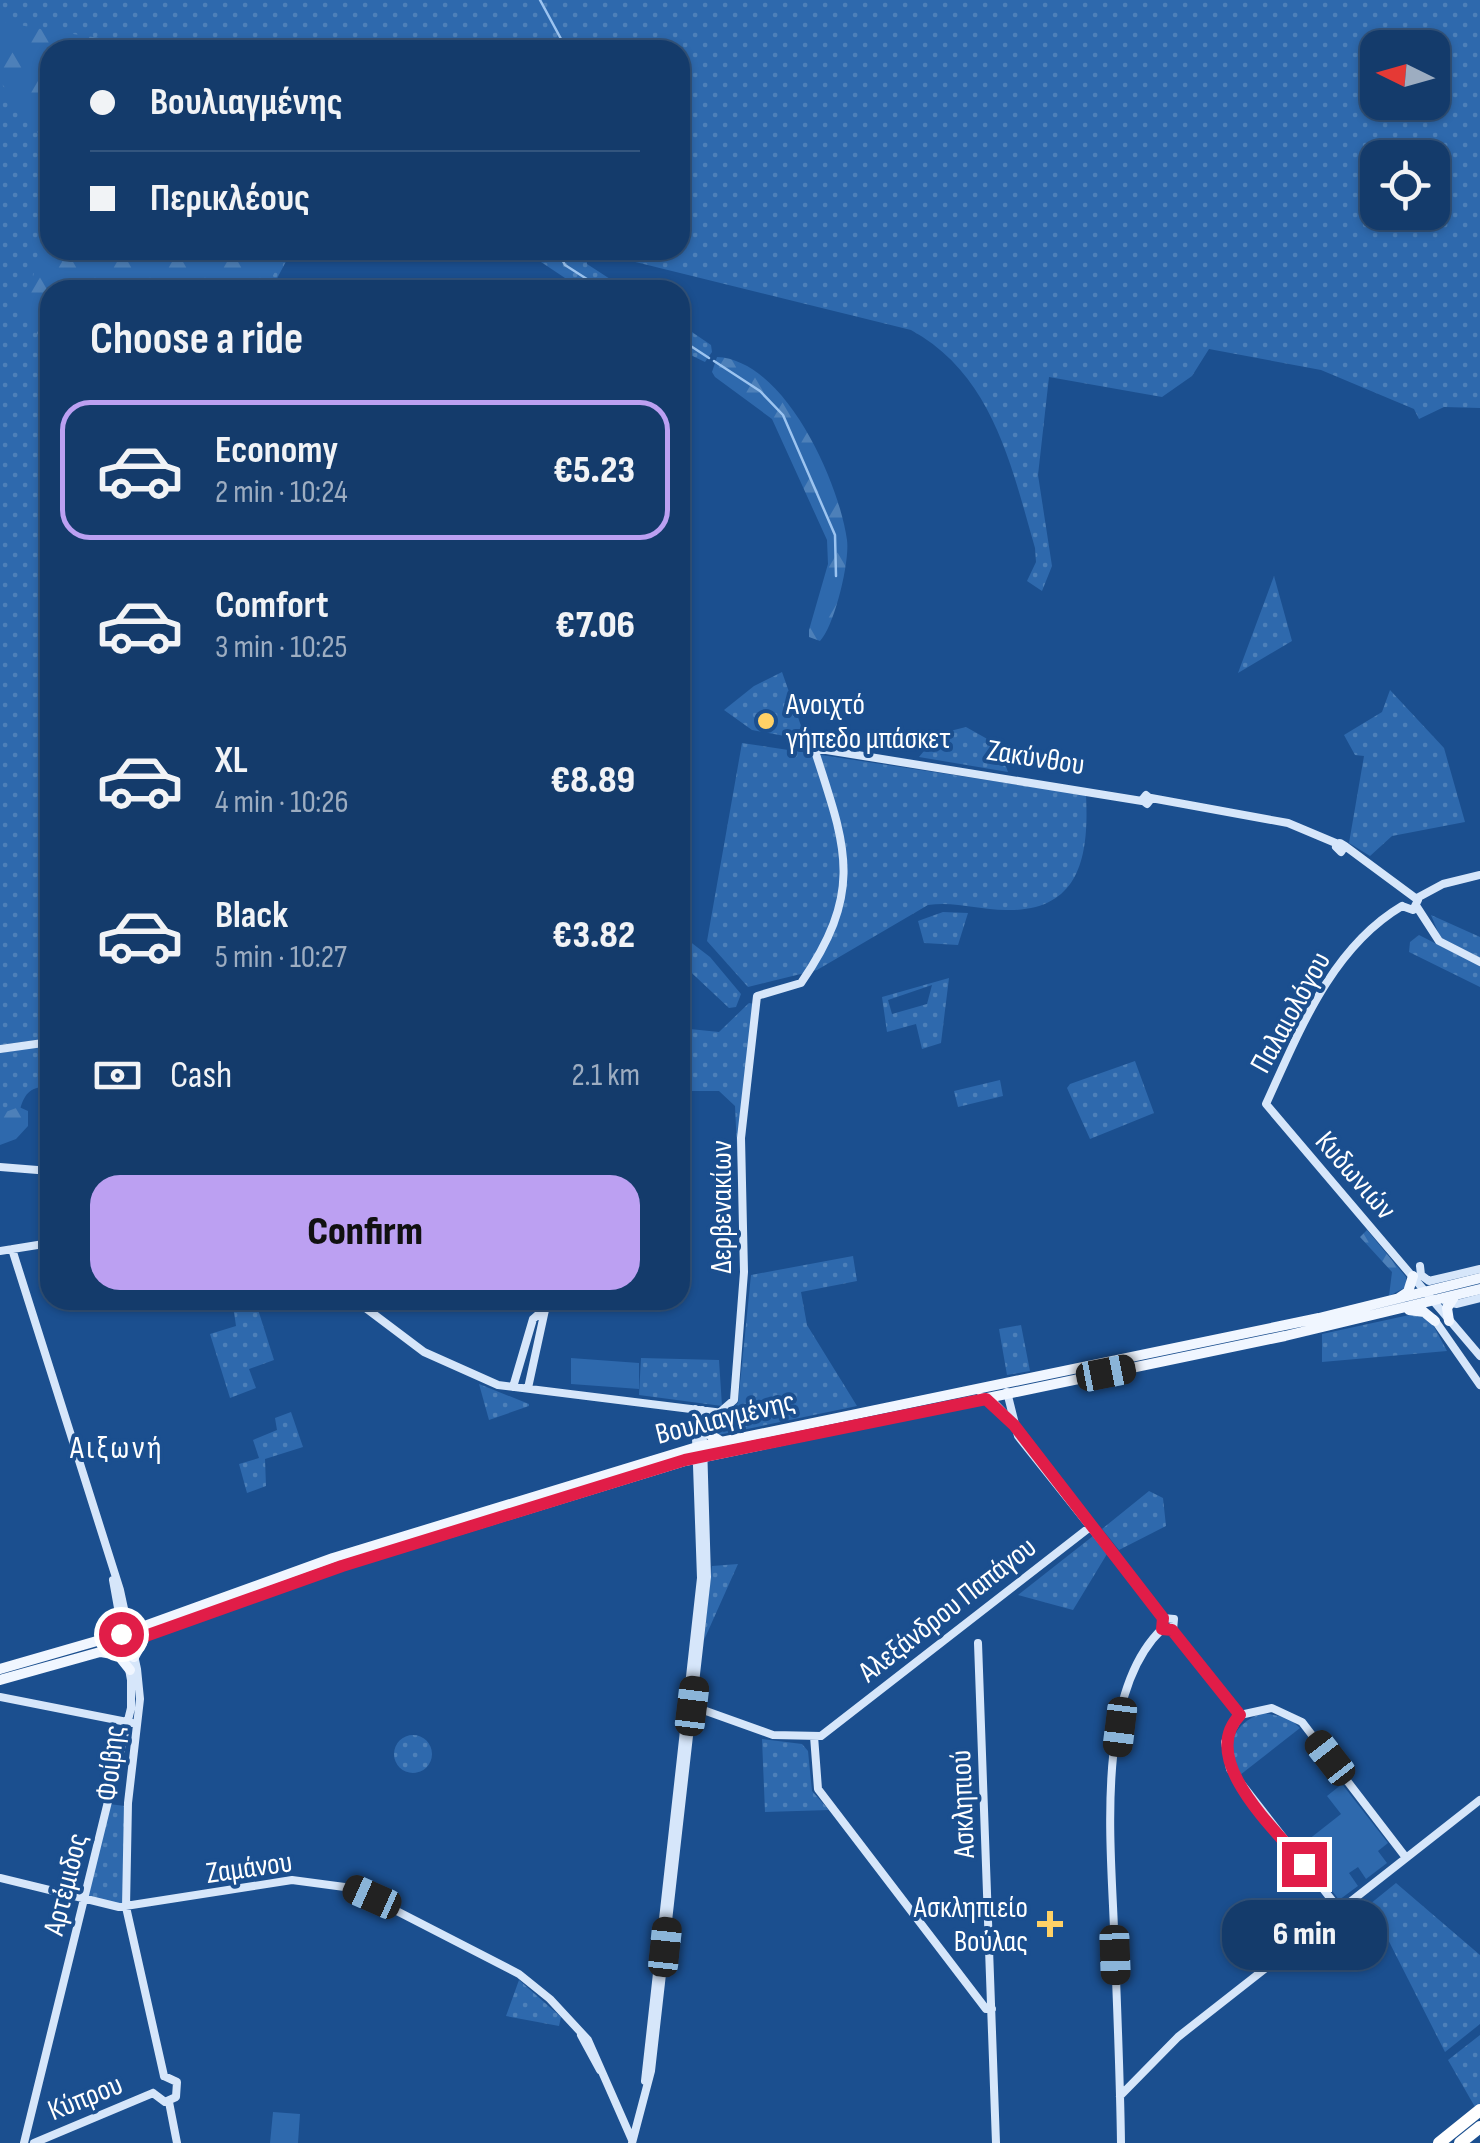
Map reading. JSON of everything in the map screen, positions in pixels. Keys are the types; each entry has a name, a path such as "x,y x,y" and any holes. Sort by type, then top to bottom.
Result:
{"highway":[{"path":"1439,2143 1480,2110"},
{"path":"1460,2143 1480,2127"}],"main road":[{"path":"1388,1302 1408,1292 1416,1271"},
{"name":"Βουλιαγμένης","path":"722,1447 980,1398 1007,1388 1388,1302 1436,1299 1480,1278"},
{"name":"Βουλιαγμένης","path":"0,1680 100,1652 126,1638 375,1541 613,1471 1398,1310 1480,1289"},
{"path":"1436,1299 1452,1324"},
{"path":"1398,1310 1424,1312 1435,1321"},
{"path":"980,1398 991,1401 1014,1425"},
{"path":"703,1429 722,1447 705,1471"},
{"name":"Βουλιαγμένης","path":"0,1669 66,1651 146,1636 342,1566 700,1452"},
{"path":"567,1478 613,1471"},
{"path":"134,1657 146,1636"},
{"path":"52,1650 66,1651"},
{"path":"100,1652 118,1656 130,1670"}],"street":[{"name":"Ζακύνθου","path":"758,996 801,982 840,905 846,850 814,748 1288,823 1341,847 1410,900 1439,940 1480,962"},
{"name":"Ζακύνθου","path":"926,764 1147,800"},
{"path":"926,764 942,779 950,770"},
{"name":"Παλαιολόγου","path":"1266,1104 1305,1021 1352,946 1410,900 1443,884 1480,875"},
{"name":"Δερβενακίων","path":"723,1413 734,1400 743,1296 742,1138 758,996"},
{"path":"0,1049 40,1043"},
{"name":"Κυδωνιών","path":"1266,1104 1416,1271 1436,1299 1435,1321 1480,1386"},
{"path":"0,1167 40,1169"},
{"path":"0,1251 40,1246"},
{"path":"12,1250 113,1576 126,1638"},
{"path":"1416,1271 1430,1281 1480,1269"},
{"path":"1436,1299 1480,1298"},
{"path":"369,1310 424,1352 474,1376 513,1388 723,1413"},
{"path":"513,1388 533,1319 543,1310"},
{"path":"528,1388 545,1310"},
{"path":"1452,1324 1480,1356"},
{"path":"1007,1388 1014,1425 1163,1618 1162,1629 1137,1662 1126,1688 1109,1799 1121,2143"},
{"path":"632,2142 646,2082 708,1558 705,1471 700,1452 703,1429 698,1410"},
{"path":"690,1705 702,1558 698,1410"},
{"path":"703,1429 723,1413"},
{"name":"Αλεξάνδρου Παπάγου","path":"814,1735 831,1726 1090,1527"},
{"path":"1163,1618 1174,1619 1172,1630"},
{"path":"1162,1629 1172,1630 1240,1715"},
{"name":"Φοίβης","path":"126,1638 140,1689 132,1723 126,1906 164,2076"},
{"name":"Αρτέμιδος","path":"24,2143 132,1723 126,1638"},
{"name":"Ασκληπιού","path":"978,1643 996,2143"},
{"path":"0,1698 132,1723"},
{"path":"690,1705 769,1734 800,1738 814,1735"},
{"path":"1338,1908 1230,1769 1226,1742 1240,1715 1255,1709 1277,1708 1302,1722 1404,1855"},
{"path":"787,1736 814,1735"},
{"path":"814,1735 818,1789 986,2009 992,2010"},
{"path":"800,1738 814,1753"},
{"path":"1120,2096 1138,2073 1338,1908 1480,1800"},
{"name":"Ζαμάνου","path":"0,1878 126,1906 292,1880 352,1888 520,1974 581,2035 605,2074 632,2142"},
{"path":"1120,2069 1138,2073"},
{"path":"169,2102 161,2102 153,2093 155,2082 164,2076 178,2087 169,2102 176,2143"},
{"name":"Κύπρου","path":"39,2142 153,2093"}],"green space":[{"path":"0,0 1480,0 1480,408 1444,407 1419,419 1414,409 1321,370 1209,349 1192,376 1162,397 1049,377 1038,475 1052,566 1042,591 1027,581 1036,562 1035,548 995,425 962,371 939,349 911,330 627,260 690,260 690,40 40,40 40,260 287,260 276,280 40,280 40,1039 0,1045"},
{"path":"0,21 110,40 40,40 40,145 38,133 0,81"},
{"path":"40,252 40,260 282,260 270,280 40,280 40,338 15,302 32,280"},
{"path":"538,260 587,260 587,264 612,280 568,280"},
{"path":"690,331 711,345 712,352 705,362 690,355"},
{"path":"717,357 742,363 786,401 833,487 847,550 835,609 820,641 809,637 809,630 828,564 827,540 772,419 715,377 712,372"},
{"path":"1274,576 1292,641 1238,673"},
{"path":"782,672 806,740 752,730 724,710 754,686"},
{"path":"1390,690 1444,748 1465,822 1392,836 1370,856 1349,843 1364,756 1355,755 1344,735 1382,712"},
{"path":"966,727 998,745 1008,772 919,757 938,734"},
{"path":"742,743 1086,795 1082,858 1065,890 1051,901 1006,910 928,905 817,970 748,987 707,941"},
{"path":"943,912 968,913 958,945 924,943 918,921"},
{"path":"1431,915 1480,937 1480,958 1440,937"},
{"path":"1419,935 1480,966 1480,987 1409,952 1410,942"},
{"path":"690,942 710,957 741,994 736,1007 729,1008 690,971"},
{"path":"949,978 941,1043 922,1049 916,1024 887,1032 882,997","holes":["932,985 927,1004 892,1014 888,1000"]},
{"path":"749,1003 754,1004 740,1212 735,1106 719,1091 690,1091 690,1029 719,1032"},
{"path":"40,1047 40,1088 30,1091 20,1110 0,1115 0,1053"},
{"path":"1135,1061 1154,1113 1090,1139 1067,1088"},
{"path":"1000,1080 1003,1096 958,1107 954,1091"},
{"path":"19,1107 28,1111 28,1126 16,1139 0,1145 0,1114"},
{"path":"1367,1230 1406,1277 1406,1287 1389,1296 1392,1272 1360,1237"},
{"path":"853,1256 857,1281 801,1292 807,1325 857,1406 718,1435 707,1428 738,1403 751,1275"},
{"path":"234,1310 258,1310 274,1360 249,1369 256,1388 230,1398 210,1334 236,1326"},
{"path":"1414,1314 1431,1321 1447,1351 1322,1362 1322,1334"},
{"path":"1021,1325 1030,1371 1007,1375 999,1329"},
{"path":"571,1358 639,1363 639,1389 571,1384"},
{"path":"641,1358 719,1360 722,1406 639,1395"},
{"path":"479,1384 529,1404 529,1406 489,1420"},
{"path":"291,1412 303,1447 265,1459 266,1486 247,1493 239,1464 259,1458 253,1440 277,1430 275,1418"},
{"path":"1149,1491 1163,1498 1166,1526 1119,1550 1102,1529"},
{"path":"1093,1536 1107,1554 1073,1610 1018,1595"},
{"path":"738,1564 704,1640 712,1566"},
{"path":"1264,1713 1289,1718 1300,1728 1240,1775 1232,1755 1234,1737 1245,1722"},
{"path":"413,1735 426,1741 432,1754 426,1767 413,1773 400,1767 394,1754 400,1741"},
{"path":"762,1739 802,1744 808,1751 812,1791 829,1810 765,1812"},
{"path":"1342,1784 1388,1843 1378,1851 1387,1863 1366,1879 1358,1867 1349,1873 1358,1886 1339,1900 1299,1847 1341,1814 1327,1796"},
{"path":"109,1804 125,1806 123,1905 87,1896"},
{"path":"1396,1883 1480,1955 1480,2024 1445,2052 1370,1904"},
{"path":"519,1980 561,2017 559,2026 506,2016"},
{"path":"1480,2035 1480,2104 1475,2107 1448,2060"},
{"path":"273,2112 300,2114 298,2143 270,2143"}],"waterway":[{"path":"540,0 562,40"},
{"path":"562,260 588,280"},
{"path":"690,346 709,358"},
{"path":"714,361 760,391 783,415 835,535 836,576"}],"place":[{"name":"Ανοιχτό γήπεδο μπάσκετ","path":"766,721"},
{"name":"Ασκληπιείο Βούλας","path":"1050,1924"}],"district":[{"name":"Αιξωνή","path":"117,1447"}],"route":[{"path":"121,1634 123,1644 342,1566 685,1460 986,1399 1014,1425 1018,1436 1163,1618 1162,1629 1172,1630 1240,1715 1226,1742 1230,1769 1304,1864"}]}
